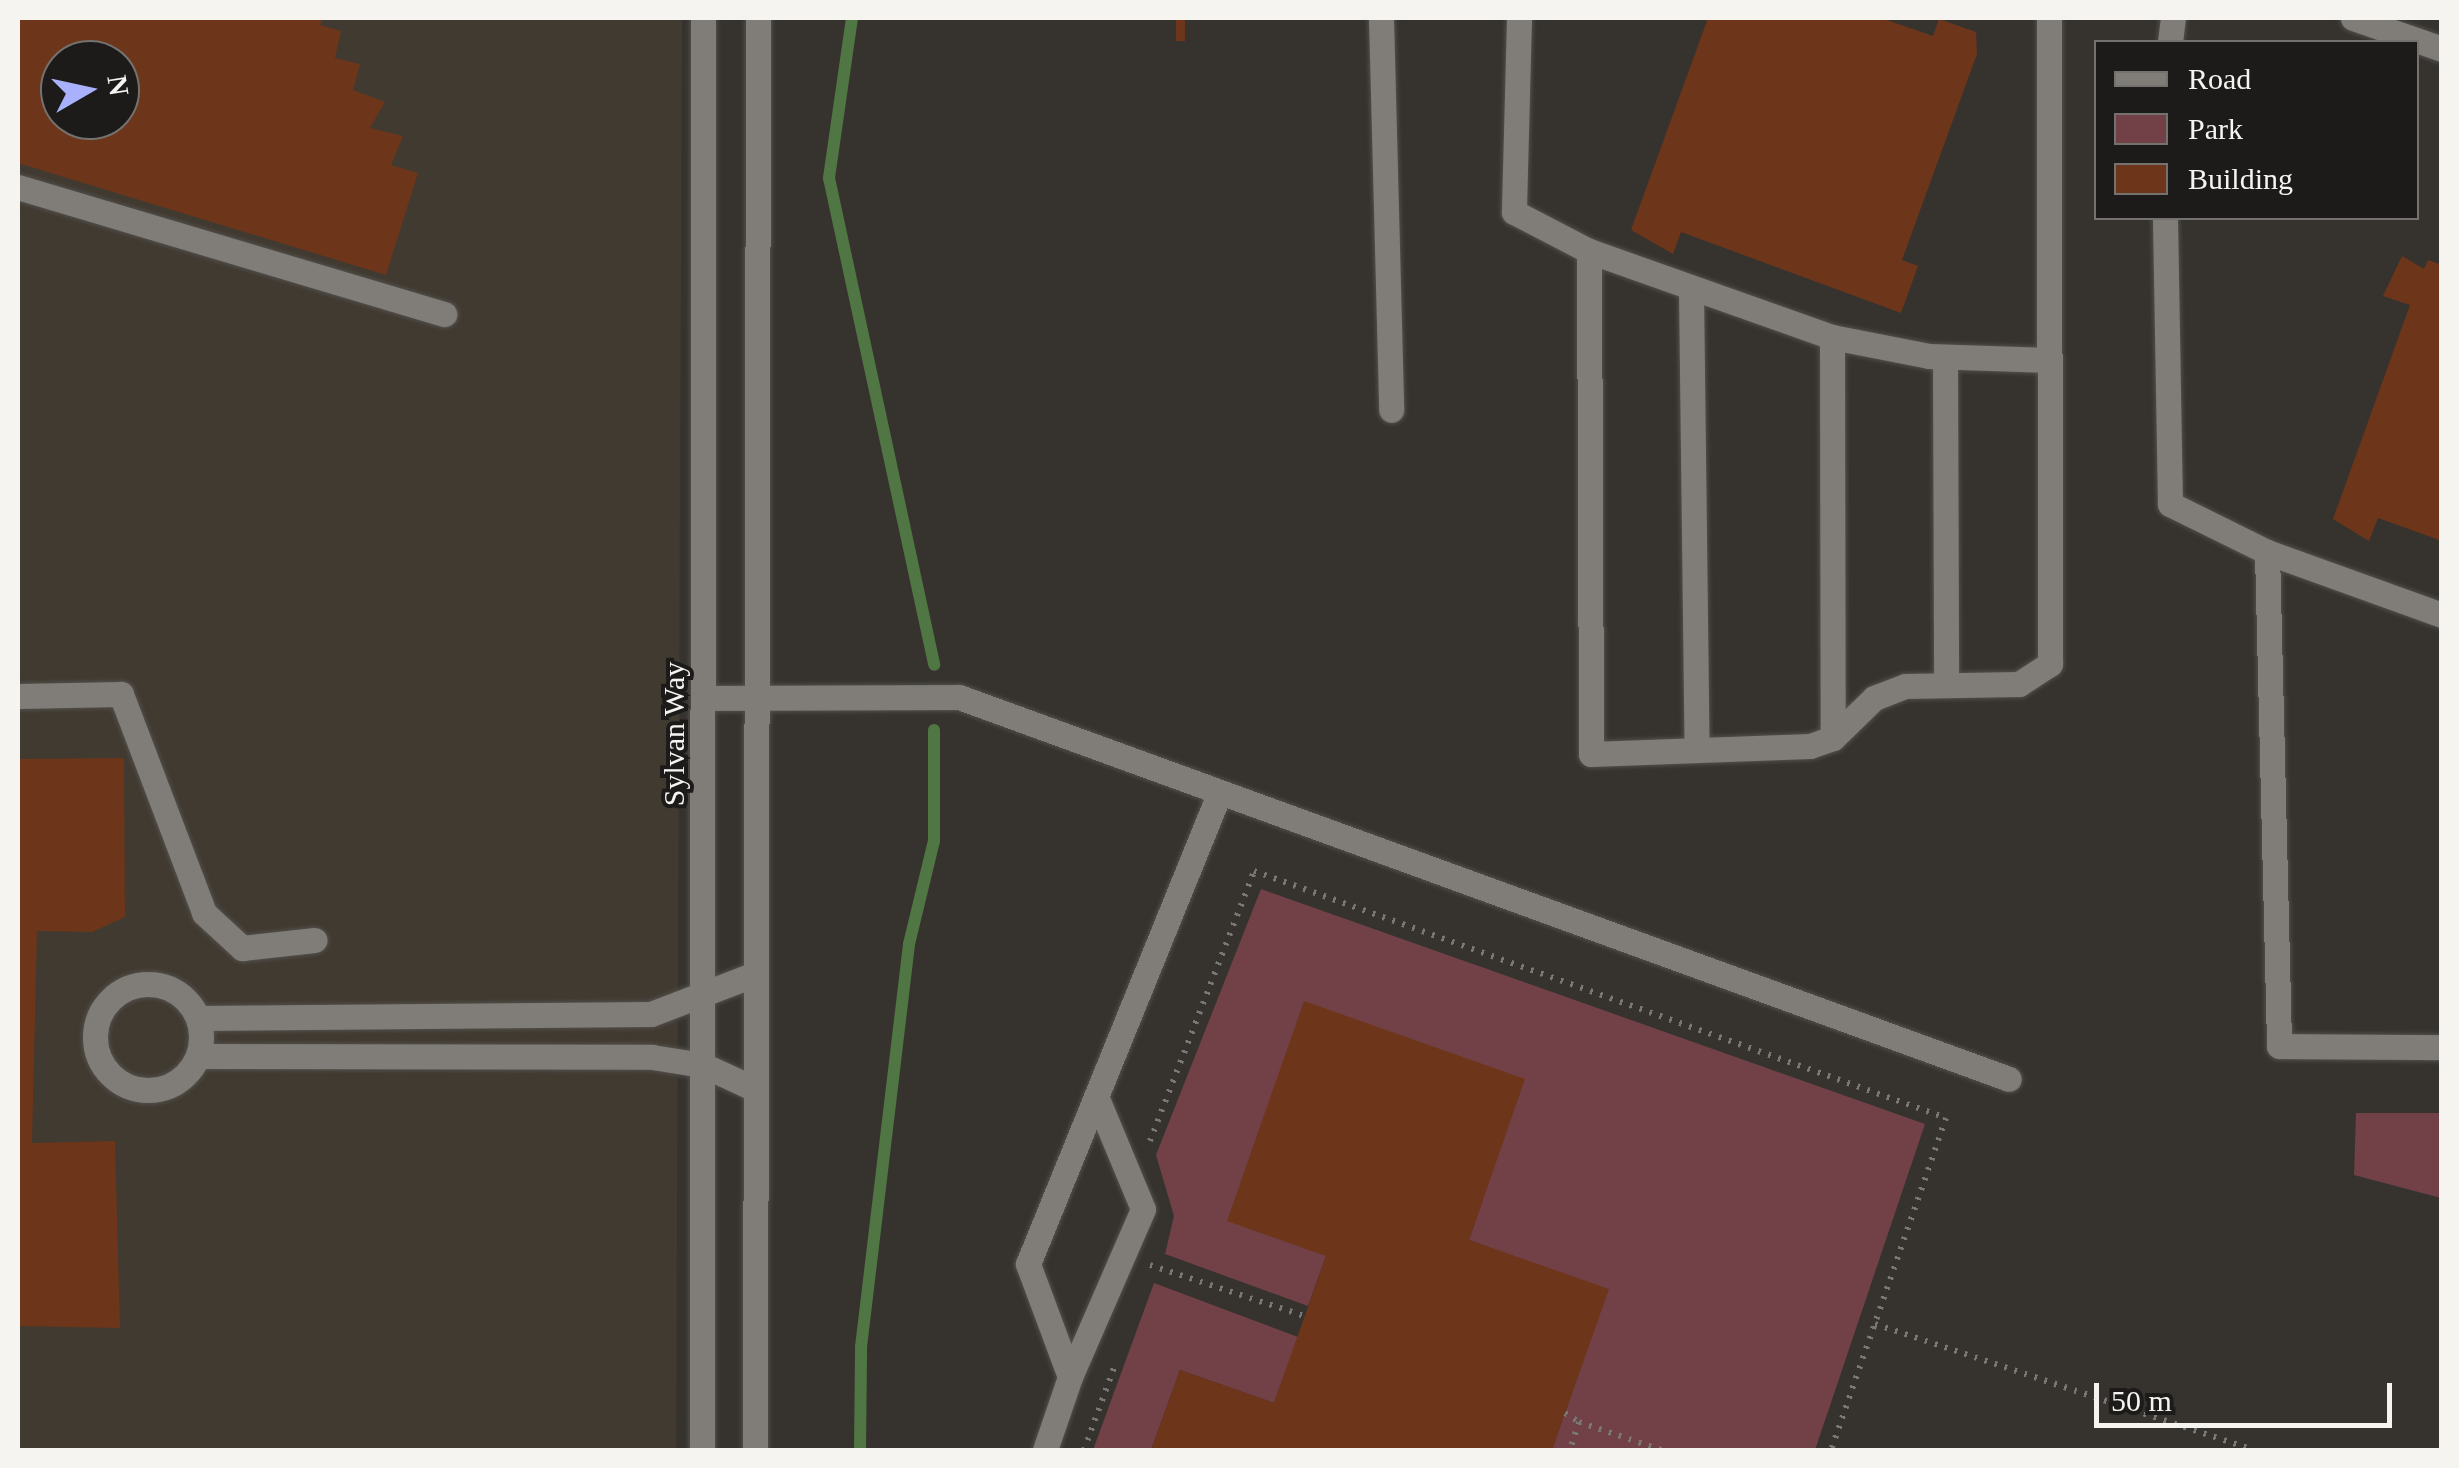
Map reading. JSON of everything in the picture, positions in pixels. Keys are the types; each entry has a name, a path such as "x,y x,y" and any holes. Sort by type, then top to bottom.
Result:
{"street":[{"name":"Sylvan Way","path":"702,1450 708,698 703,18"},
{"path":"755,1450 758,18"},
{"path":"1381,18 1391,410"},
{"path":"1519,18 1514,212 1589,251 1832,337 1945,357 2050,360"},
{"path":"1589,251 1592,754 1810,746 1833,738 1874,698 1946,683 2019,684 2050,664 2049,18"},
{"path":"2353,18 2416,40"},
{"path":"18,187 304,278 445,314"},
{"path":"2166,220 2170,504 2267,552 2442,615"},
{"path":"1691,290 1696,750"},
{"path":"1832,337 1833,738"},
{"path":"1945,357 1946,683"},
{"path":"2267,552 2279,1046 2442,1047"},
{"path":"18,696 121,694 204,913 242,948 314,940"},
{"path":"708,698 959,697 2009,1079"},
{"path":"1070,1377 1028,1264 1219,794"},
{"path":"198,1018 602,1018 652,1014 755,974"},
{"path":"148,983 186,999 198,1018 199,1056 169,1087 128,1087 98,1058 94,1037 110,999 148,983"},
{"path":"199,1056 602,1055 703,1065 755,1089"},
{"path":"1045,1450 1070,1377 1143,1209 1096,1096"}],"path":[{"path":"1146,1152 1254,870 1946,1118 1831,1450"},
{"path":"1144,1283 1155,1248"},
{"path":"1150,1265 1304,1316"},
{"path":"1874,1324 2253,1450"},
{"path":"1084,1450 1117,1358"},
{"path":"1565,1414 1661,1450"},
{"path":"1570,1450 1579,1422"}],"shaded area":[{"path":"18,18 682,18 676,1450 18,1450"}],"green space":[{"path":"1261,889 1925,1124 1815,1450 1552,1450 1608,1290 1469,1240 1524,1079 1326,1256 1308,1306 1165,1254 1174,1216 1156,1155"},
{"path":"2356,1113 2441,1113 2441,1198 2354,1175"},
{"path":"1154,1283 1298,1337 1274,1403 1180,1370 1151,1450 1093,1450"}],"building":[{"path":"18,18 323,18 320,25 341,31 335,58 360,64 353,90 385,102 370,128 403,136 391,165 418,173 386,275 18,163"},
{"path":"1176,18 1185,18 1185,41 1176,41"},
{"path":"1708,18 1881,18 1933,36 1939,19 1976,32 1977,54 1902,260 1918,266 1901,313 1681,232 1673,254 1631,230"},
{"path":"2402,256 2424,269 2428,260 2442,265 2442,541 2378,518 2369,541 2333,519 2410,305 2383,296"},
{"path":"124,758 125,917 92,932 37,931 32,1143 115,1141 120,1328 18,1326 18,759"},
{"path":"1304,1001 1525,1079 1469,1240 1609,1289 1552,1450 1151,1450 1180,1370 1274,1403 1326,1256 1227,1221"}],"waterway":[{"path":"852,18 829,178 934,665"},
{"path":"860,1450 861,1347 909,944 934,841 934,730"}]}
